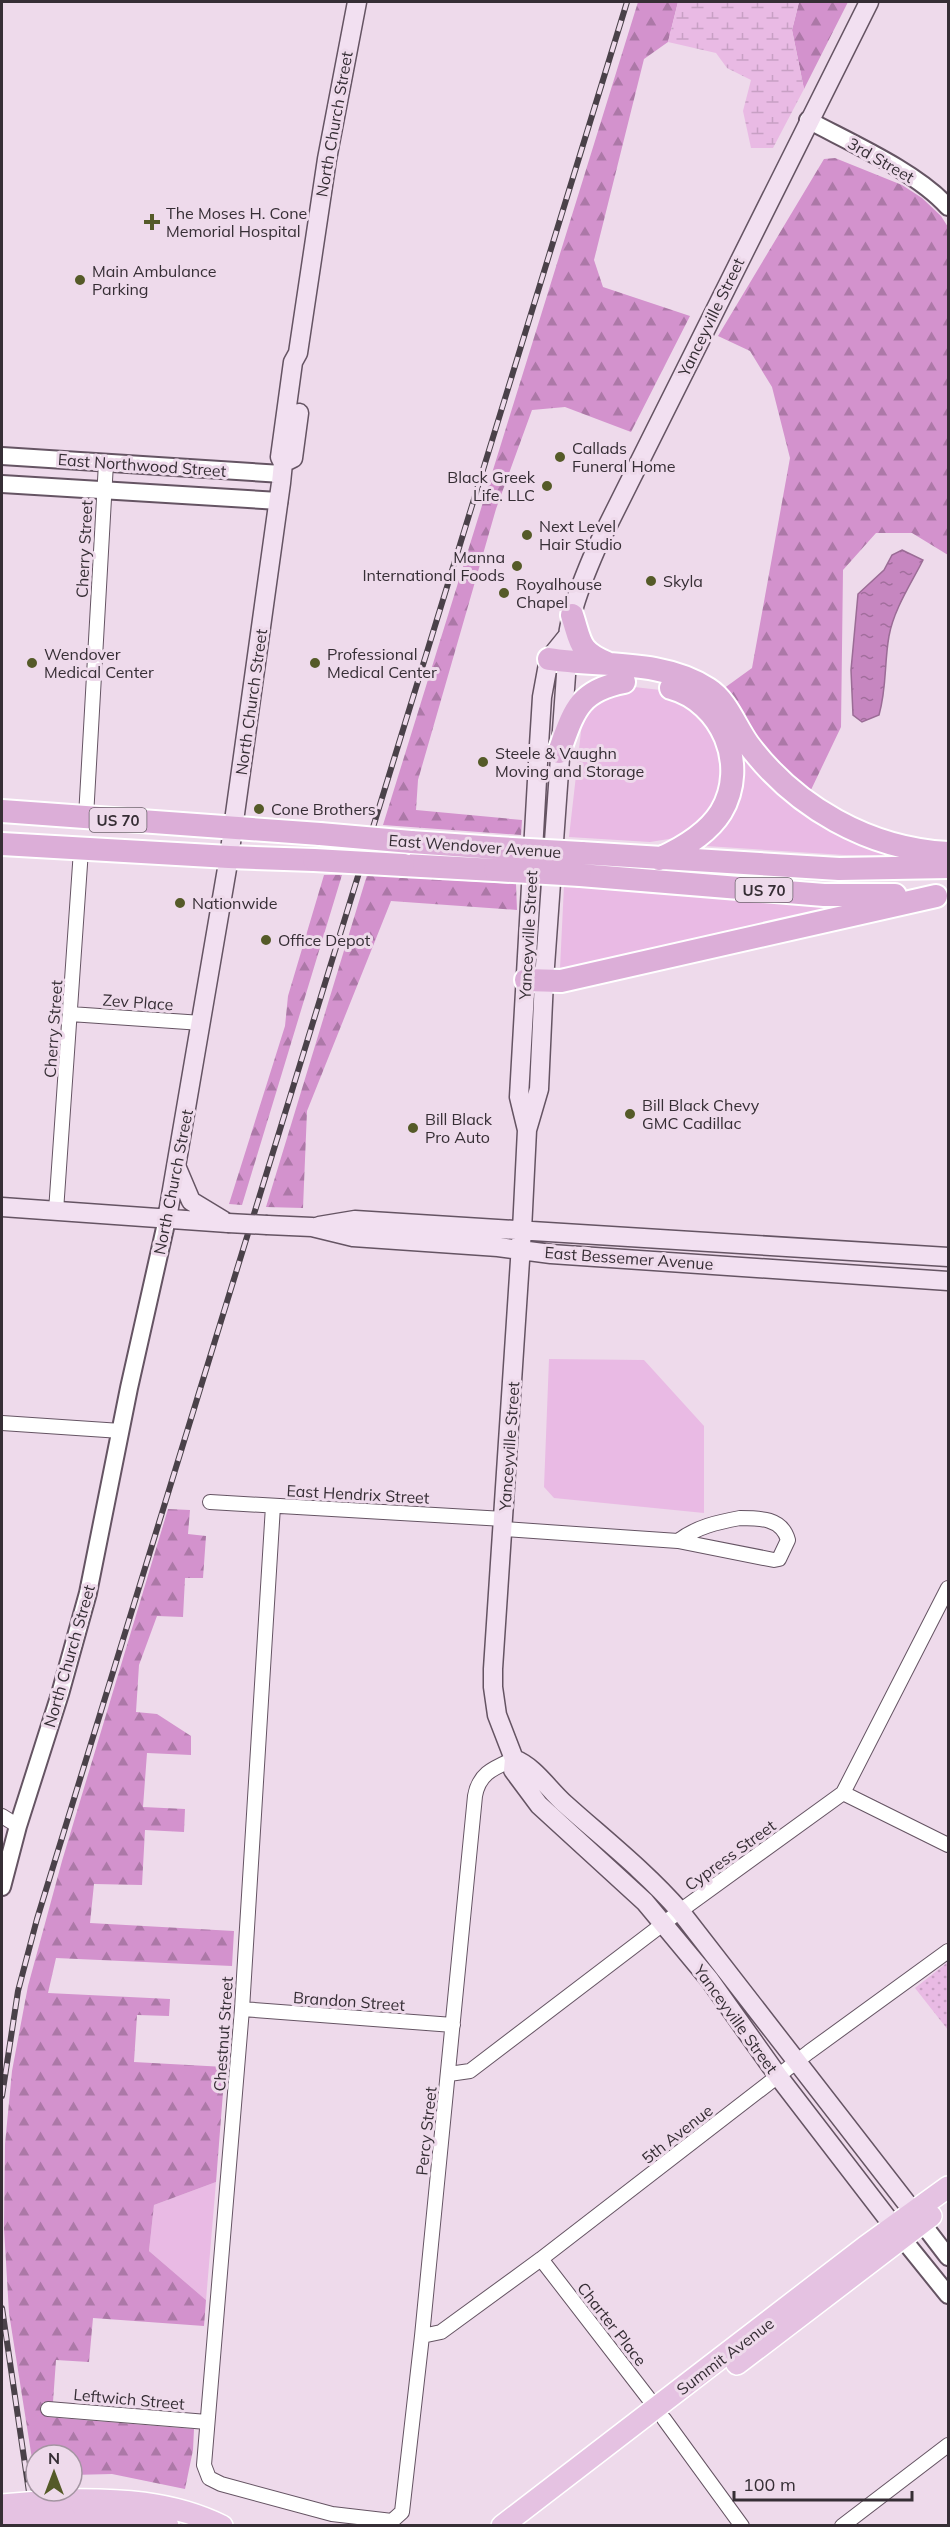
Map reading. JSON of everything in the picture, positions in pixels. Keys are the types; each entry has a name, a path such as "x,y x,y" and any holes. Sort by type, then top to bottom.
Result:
{"highway":[{"path":"572,615 580,645 619,674"},
{"path":"557,667 619,674 674,688 694,698 713,714 727,736 732,767 731,789 721,813 697,837 675,852 657,859"},
{"path":"559,752 578,706 591,693 606,686 619,674 656,669 687,677 711,690 730,714 747,742 770,771 793,794 820,812 887,842 948,853"},
{"name":"East Wendover Avenue","path":"2,811 657,859 839,869 948,867"},
{"name":"East Wendover Avenue","path":"2,844 580,875 824,895 942,895"},
{"path":"535,980 561,981 942,895"}],"main road":[{"name":"North Church Street","path":"167,1219 234,829 279,501 283,469 280,457 293,362 298,353 327,159 357,2"},
{"name":"Yanceyville Street","path":"535,980 542,697 557,667 572,615 596,549 808,120 869,2"},
{"name":"Yanceyville Street","path":"557,667 559,752 535,980 519,1097 527,1130 493,1687 498,1718 514,1759 513,1770 539,1805 623,1880 663,1923 709,1979 778,2076 898,2232"},
{"path":"177,1166 191,1201 228,1223"},
{"name":"East Bessemer Avenue","path":"2,1208 312,1227 353,1237 521,1249 551,1254 948,1281"},
{"name":"East Bessemer Avenue","path":"312,1227 355,1220 948,1257"},
{"name":"Yanceyville Street","path":"514,1759 527,1764 564,1803 645,1873 680,1911 918,2217"},
{"name":"Summit Avenue","path":"523,2526 660,2414 918,2217 948,2187"},
{"name":"Summit Avenue","path":"918,2217 948,2203"},
{"name":"Summit Avenue","path":"502,2526 660,2414"},
{"path":"2,2524 64,2509 144,2501 178,2508 222,2526"},
{"path":"2,2505 64,2509 143,2520 168,2526"}],"street":[{"name":"3rd Street","path":"808,120 908,174 937,194 948,207"},
{"name":"East Northwood Street","path":"2,456 106,463 283,469"},
{"name":"Cherry Street","path":"86,817 106,463"},
{"name":"East Northwood Street","path":"2,484 279,501"},
{"name":"Cherry Street","path":"56,1211 81,849"},
{"name":"Zev Place","path":"70,1014 202,1023"},
{"name":"North Church Street","path":"2,1887 88,1593 167,1219"},
{"path":"2,1423 121,1431"},
{"name":"East Hendrix Street","path":"210,1502 503,1524 678,1541 774,1560 779,1559 788,1540 786,1531 771,1520 758,1518 722,1521 689,1532 678,1541"},
{"name":"Chestnut Street","path":"273,1506 242,2009 204,2465 209,2478 220,2484 290,2503"},
{"name":"Cypress Street","path":"449,2074 470,2071 663,1923 843,1793 948,1588"},
{"name":"Percy Street","path":"290,2503 332,2514 392,2521 402,2512 405,2502 449,2074 476,1788 489,1770 514,1759"},
{"path":"843,1793 948,1845"},
{"path":"2,1816 18,1826"},
{"name":"5th Avenue","path":"422,2336 441,2332 541,2259 796,2062 948,1951"},
{"name":"Brandon Street","path":"242,2009 453,2025"},
{"name":"Yanceyville Street","path":"918,2217 948,2257"},
{"name":"Yanceyville Street","path":"898,2232 948,2295"},
{"name":"Charter Place","path":"541,2259 660,2414 742,2526"},
{"name":"Leftwich Street","path":"48,2409 207,2422"},
{"path":"842,2526 948,2445"}],"green space":[{"path":"638,2 678,2 668,42 644,59 594,260 603,287 690,316 631,432 565,407 532,410 496,509 418,780 416,810 522,820 521,835 383,825"},
{"path":"678,2 799,2 792,30 804,89 773,148 751,148 743,111 751,80 727,68 716,53 668,42"},
{"path":"799,2 848,2 804,89 792,30"},
{"path":"835,158 902,185 922,198 941,216 948,227 948,555 912,533 876,533 843,570 841,727 810,792 765,754 723,689 752,668 790,458 772,387 750,351 718,336 824,159"},
{"path":"634,687 669,691 704,714 722,755 722,777 716,798 705,815 675,838 650,842 569,837 583,714 614,689"},
{"path":"734,740 751,760 912,856 844,855 691,845 706,834"},
{"path":"324,875 342,875 242,1205 229,1204 285,1026 288,996"},
{"path":"367,875 516,884 517,910 391,901 307,1111 303,1208 266,1207"},
{"path":"564,886 866,904 571,969 560,968"},
{"path":"549,1359 644,1360 704,1426 704,1513 554,1498 544,1487"},
{"path":"168,1509 190,1510 188,1534 206,1536 203,1578 185,1578 183,1617 157,1616 139,1665 136,1712 157,1714 191,1736 191,1755 147,1753 143,1807 185,1809 184,1832 145,1830 142,1885 94,1884 90,1923 234,1931 232,1966 56,1958 48,1993 170,1999 169,2016 137,2015 134,2062 225,2067 216,2182 154,2205 149,2251 206,2300 204,2326 93,2318 89,2362 56,2360 53,2402 43,2402 47,2417 194,2429 193,2450 185,2489 112,2474 84,2475 84,2443 29,2443 9,2313 4,2228 5,2144 12,2071 28,1986 62,1861"},
{"path":"948,1962 948,2030 915,1988"},
{"path":"216,2182 206,2300 149,2251 154,2205"}],"water":[{"path":"902,550 923,560 891,626 879,715 862,722 853,715 851,670 858,594 884,570 892,555"}],"railway":[{"path":"2,2096 18,1991 37,1919 627,2"},
{"path":"2,2308 34,2526"}],"place":[{"name":"The Moses H. Cone Memorial Hospital","path":"152,222"},
{"name":"Main Ambulance Parking","path":"80,280"},
{"name":"Callads Funeral Home","path":"560,457"},
{"name":"Black Greek Life. LLC","path":"547,486"},
{"name":"Next Level Hair Studio","path":"527,535"},
{"name":"Manna International Foods","path":"517,566"},
{"name":"Skyla","path":"651,581"},
{"name":"Royalhouse Chapel","path":"504,593"},
{"name":"Wendover Medical Center","path":"32,663"},
{"name":"Professional Medical Center","path":"315,663"},
{"name":"Steele & Vaughn Moving and Storage","path":"483,762"},
{"name":"Cone Brothers","path":"259,809"},
{"name":"Nationwide","path":"180,903"},
{"name":"Office Depot","path":"266,940"},
{"name":"Bill Black Chevy GMC Cadillac","path":"630,1114"},
{"name":"Bill Black Pro Auto","path":"413,1128"}]}
